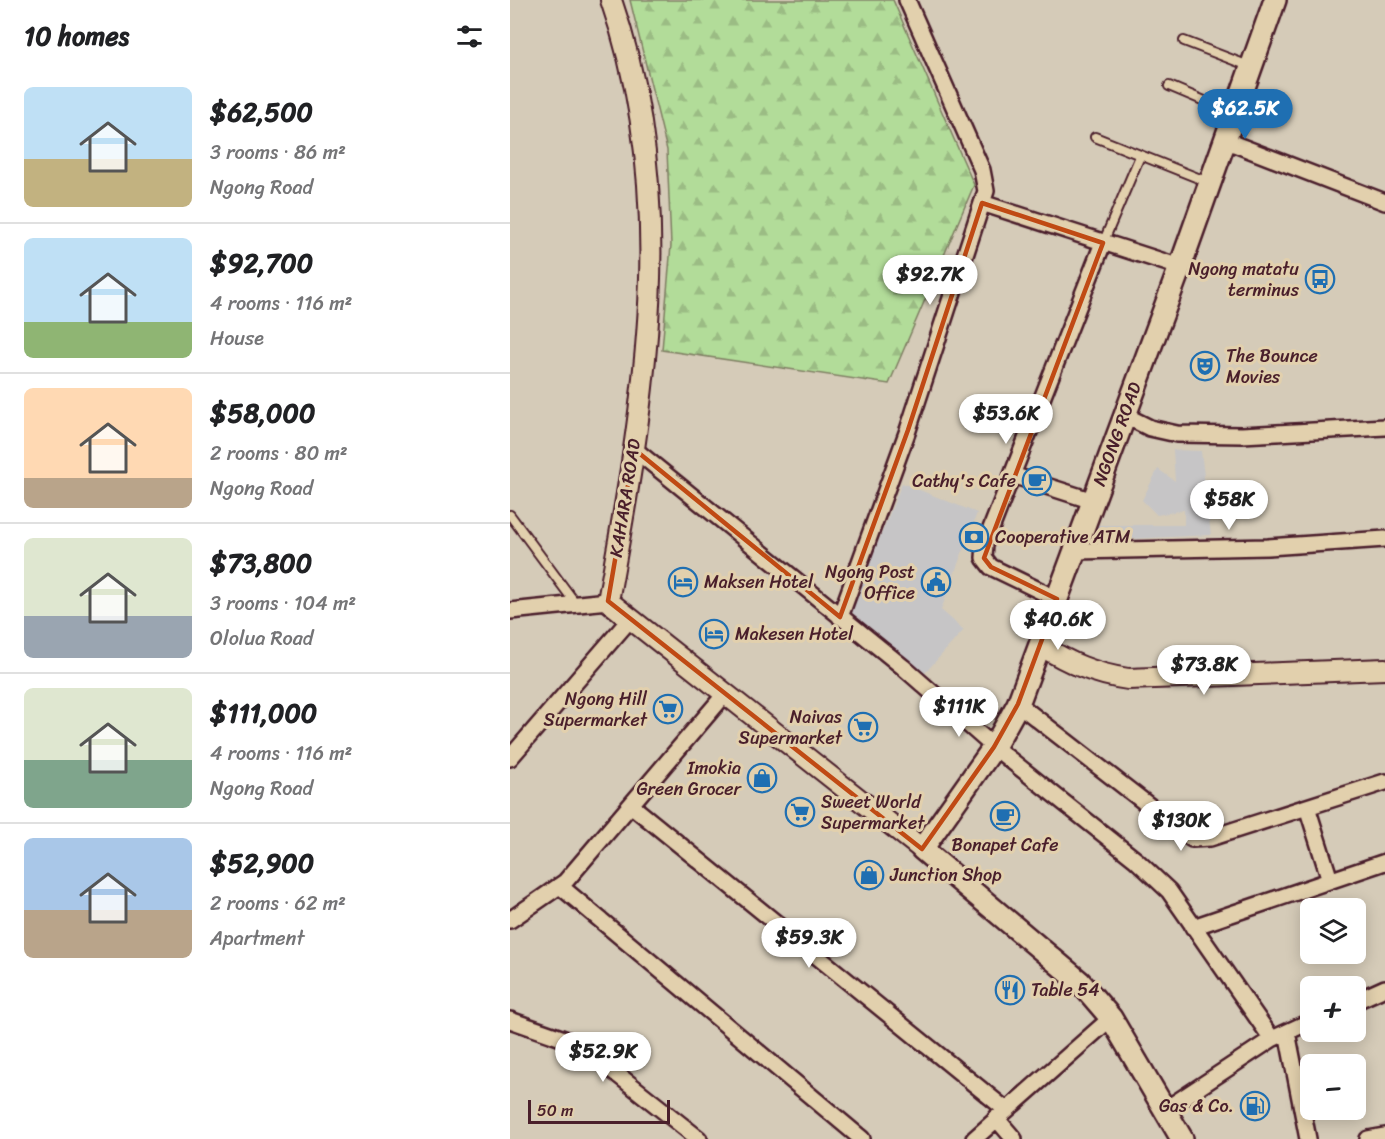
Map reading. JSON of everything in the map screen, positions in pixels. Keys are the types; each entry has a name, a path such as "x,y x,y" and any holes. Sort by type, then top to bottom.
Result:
{"main road":[{"name":"NGONG ROAD","path":"922,849 994,747 1018,704 1180,267 1233,112 1275,0"},
{"path":"922,849 1080,982 1111,1018 1182,1139"}],"street":[{"name":"KAHARA ROAD","path":"608,601 634,449 646,360 652,217 639,97 611,0"},
{"path":"840,617 908,430 986,191 986,179 907,0"},
{"path":"1224,140 1385,202"},
{"path":"982,203 1180,267"},
{"path":"1057,599 991,567 984,558 986,544 1012,475 1103,243"},
{"path":"1124,415 1150,428 1177,434 1242,435 1385,427"},
{"path":"634,449 903,668 994,747 1136,860 1169,891 1272,1039"},
{"path":"1012,475 1093,501"},
{"path":"1075,551 1268,547 1385,539"},
{"path":"510,611 608,601 922,849"},
{"path":"510,758 631,618"},
{"path":"1040,645 1067,662 1096,674 1128,679 1385,669"},
{"path":"510,920 560,886 632,806 726,693"},
{"path":"1018,704 1192,839 1210,838 1385,782"},
{"path":"632,806 1001,1113 1014,1139"},
{"path":"1307,807 1330,880"},
{"path":"1193,927 1385,862"},
{"path":"560,886 862,1139"},
{"path":"1366,997 1385,988"},
{"path":"974,1139 1111,1018"},
{"path":"510,1020 570,1041 594,1055 699,1139"},
{"path":"1166,1109 1272,1039 1300,1026"},
{"path":"510,1030 530,1027"},
{"path":"1287,1032 1308,1139"},
{"path":"1368,1139 1385,1136"}],"lane":[{"path":"1184,41 1250,66"},
{"path":"1169,86 1233,112"},
{"path":"1095,136 1209,183"},
{"path":"1103,243 1140,156"},
{"path":"510,515 576,604"}],"highlighted area":[{"path":"982,203 1103,243 984,558 991,567 1057,599 1018,704 994,747 922,849 608,601 634,449 840,617 908,430"}],"shaded area":[{"path":"1173,450 1201,451 1211,535 1089,541 1095,525 1184,525 1184,510 1157,515 1142,500 1158,469 1175,481"},
{"path":"902,483 977,513 941,610 964,630 923,675 850,611"}],"green space":[{"path":"630,0 893,0 974,185 889,384 662,350 671,245 667,150"}],"place":[{"name":"Ngong matatu terminus","path":"1320,279"},
{"name":"The Bounce Movies","path":"1205,366"},
{"name":"Cathy's Cafe","path":"1037,481"},
{"name":"Cooperative ATM","path":"974,537"},
{"name":"Maksen Hotel","path":"683,582"},
{"name":"Ngong Post Office","path":"936,582"},
{"name":"Makesen Hotel","path":"714,634"},
{"name":"Ngong Hill Supermarket","path":"668,709"},
{"name":"Naivas Supermarket","path":"863,727"},
{"name":"Imokia Green Grocer","path":"762,778"},
{"name":"Sweet World Supermarket","path":"800,812"},
{"name":"Bonapet Cafe","path":"1005,816"},
{"name":"Junction Shop","path":"869,875"},
{"name":"Table 54","path":"1010,990"},
{"name":"Gas & Co.","path":"1255,1106"}]}
